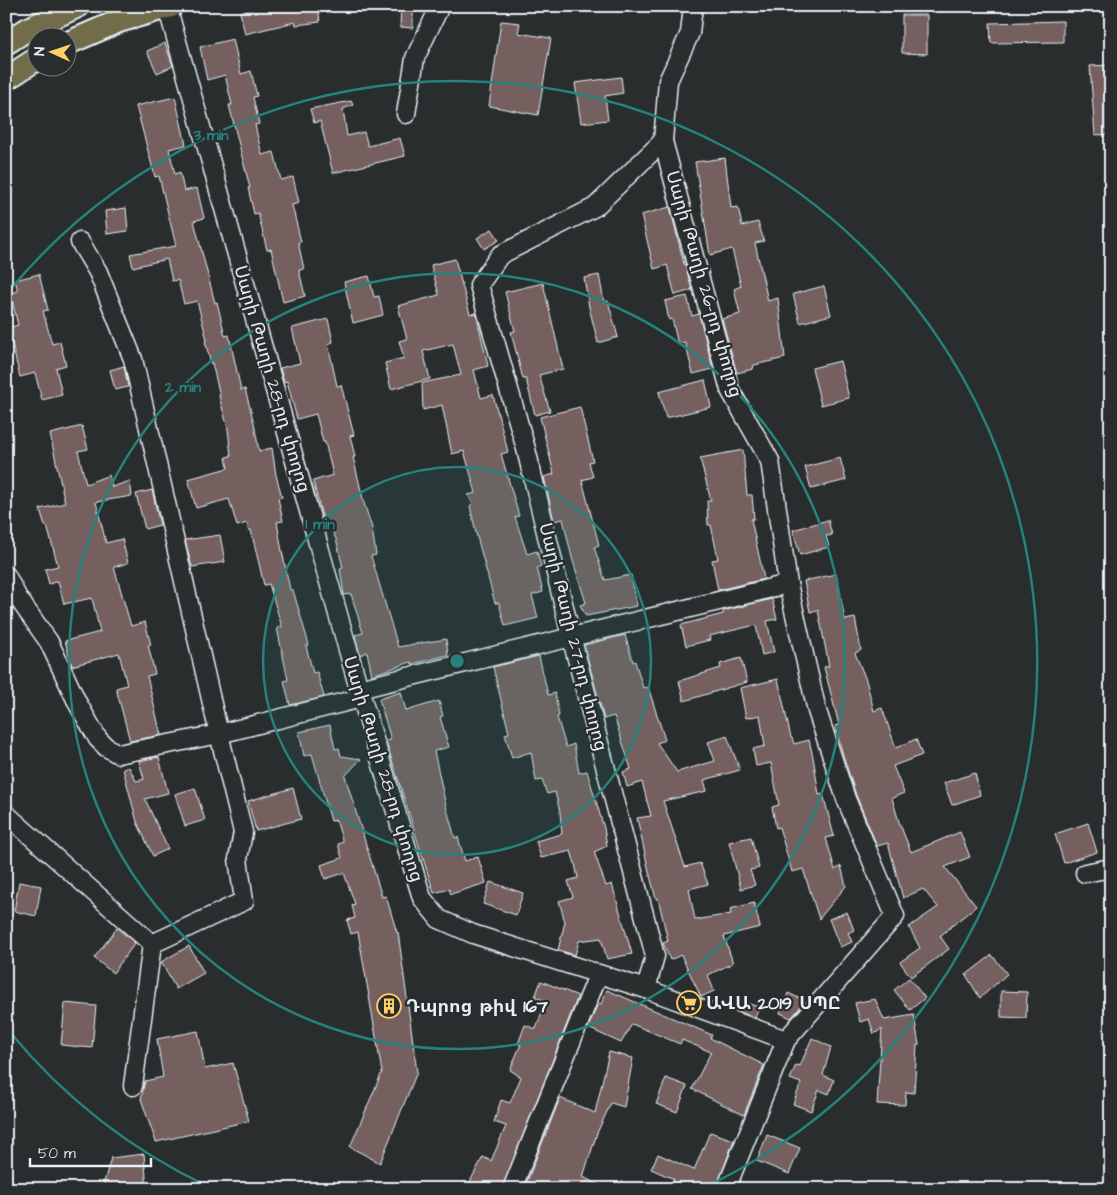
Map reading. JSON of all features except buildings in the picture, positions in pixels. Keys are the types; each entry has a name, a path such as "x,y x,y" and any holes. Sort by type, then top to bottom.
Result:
{"main road":[{"path":"6,43 28,29 78,6"},
{"path":"78,39 119,21 168,7"},
{"path":"6,79 28,65"}],"street":[{"path":"406,114 415,58 440,6"},
{"name":"Սարի Թաղի 26-րդ փողոց","path":"693,6 690,33 668,81 664,141 730,390 770,461 788,584 817,711 846,799 895,916 786,1040"},
{"name":"Սարի Թաղի 28-րդ փողոց","path":"168,7 360,693 422,898 440,919 473,934 598,975"},
{"name":"Սարի Թաղի 27-րդ փողոց","path":"646,989 655,956 571,636 526,449 479,285 500,255 595,207 664,141"},
{"path":"80,242 98,272 133,359 243,832 238,859 244,901 152,944"},
{"path":"6,575 18,598 49,642 78,704 98,739 106,747 118,754 219,734 360,693 571,636 788,584"},
{"path":"6,814 152,944"},
{"path":"1085,873 1111,868"},
{"path":"132,1086 152,944"},
{"path":"512,1189 598,975 646,989 786,1040 726,1189"}],"place":[{"name":"ԱՎԱ 2019 ՍՊԸ","path":"689,1003"},
{"name":"Դպրոց թիվ 167","path":"389,1006"}]}
